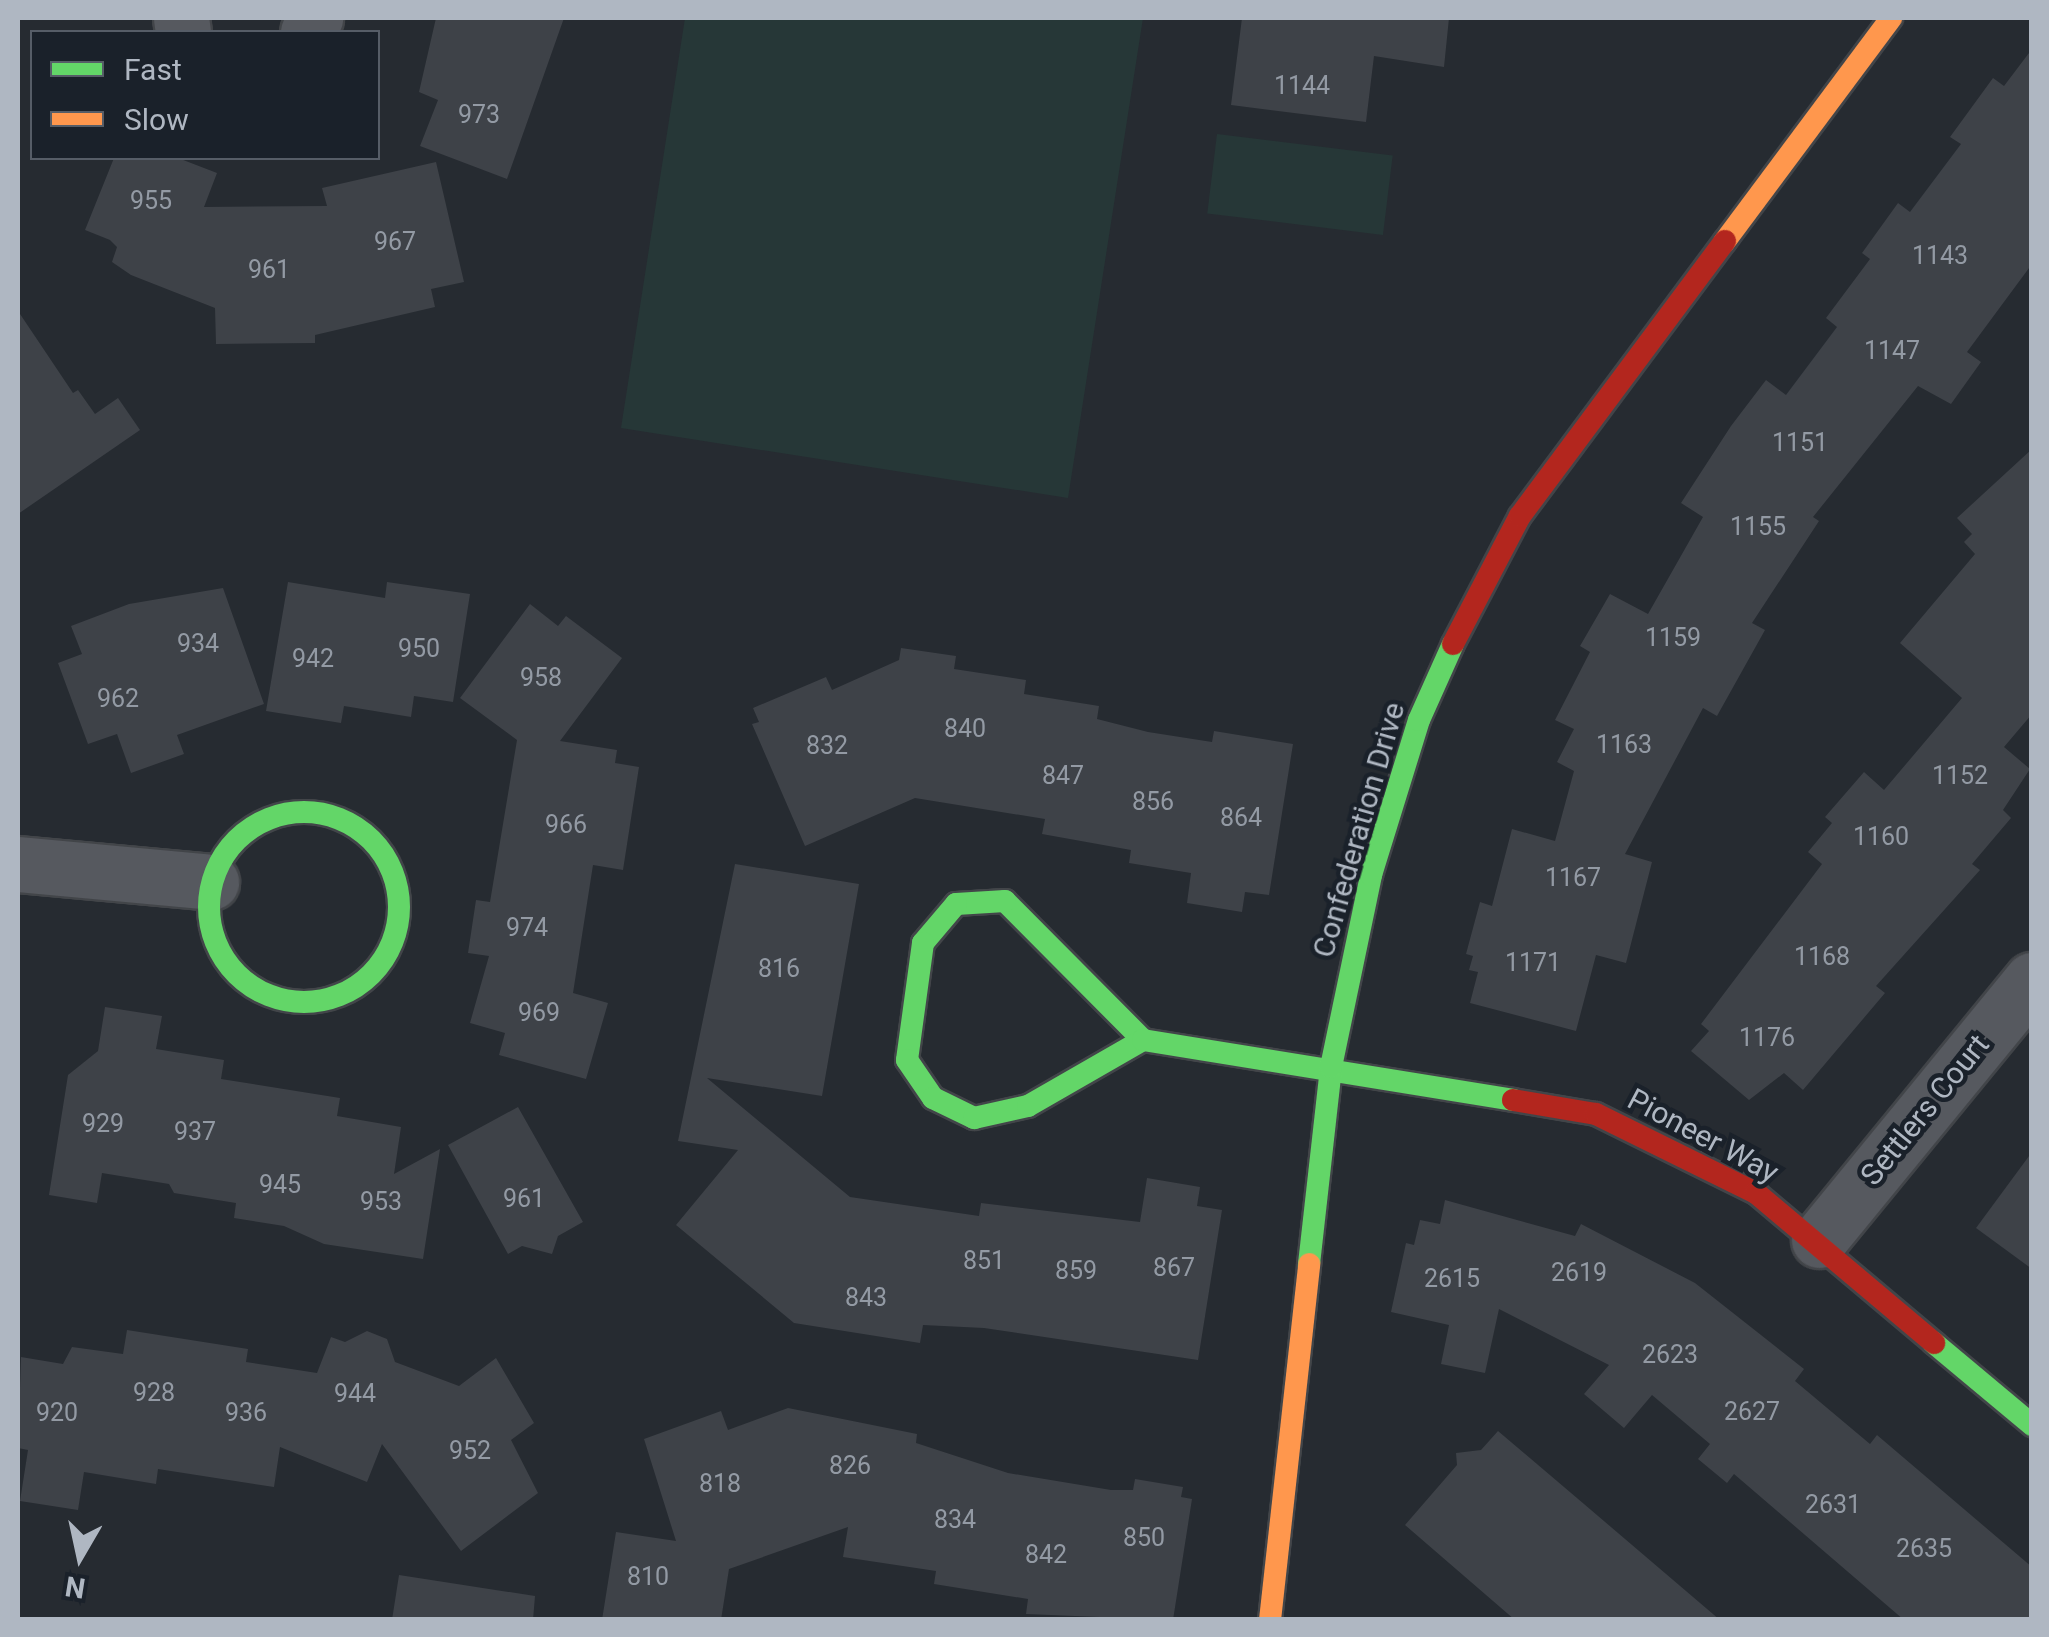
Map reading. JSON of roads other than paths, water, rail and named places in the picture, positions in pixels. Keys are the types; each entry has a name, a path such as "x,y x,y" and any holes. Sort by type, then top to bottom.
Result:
{"street":[{"name":"Confederation Drive","path":"1270,1620 1331,1068 1392,802 1480,583 1706,258 1891,18"},
{"path":"277,814 342,818 370,836 389,862 398,926 366,980 340,996 281,1000 252,988 222,955 208,912 211,882 224,852 277,814"},
{"path":"18,864 211,882"},
{"path":"1005,902 1143,1040 1028,1106 974,1118 934,1098 906,1060 923,943 956,904 1005,902"},
{"name":"Settlers Court","path":"1819,1240 2032,980"},
{"name":"Pioneer Way","path":"1143,1040 1596,1114 1698,1160 1819,1240 2032,1425"}]}
